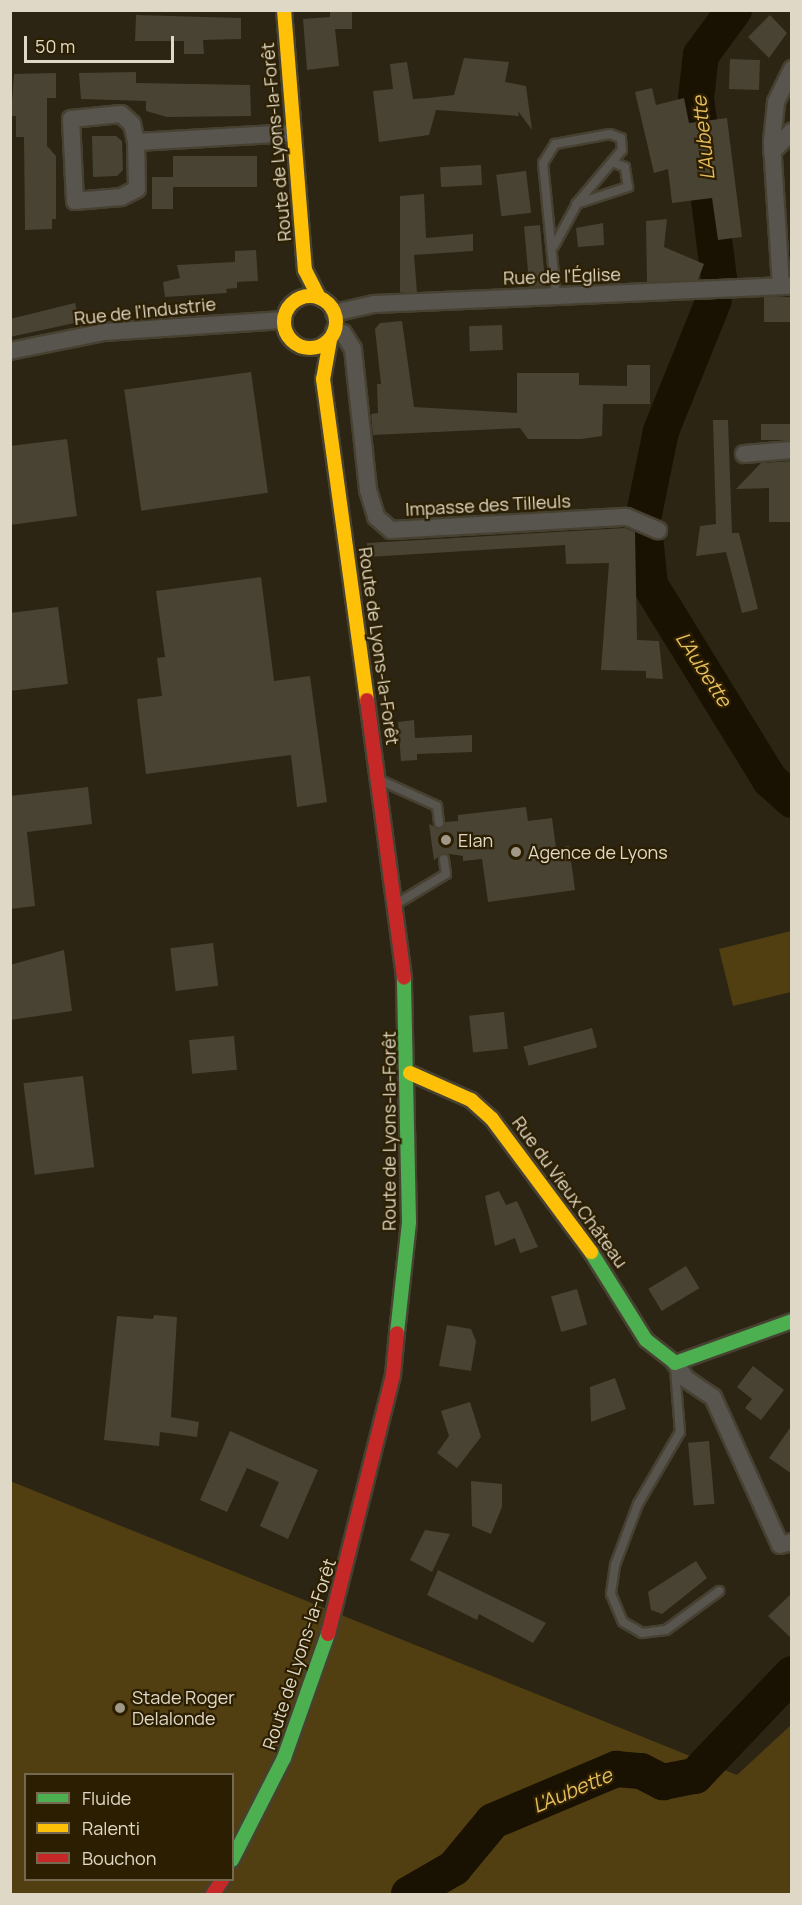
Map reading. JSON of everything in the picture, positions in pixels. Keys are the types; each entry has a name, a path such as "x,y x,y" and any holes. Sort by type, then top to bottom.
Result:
{"main road":[{"name":"Route de Lyons-la-Forêt","path":"284,10 305,270 300,298"},
{"name":"Route de Lyons-la-Forêt","path":"305,270 319,298"},
{"path":"300,298 319,298 334,312 332,335 305,348 289,338 284,320 300,298"},
{"name":"Route de Lyons-la-Forêt","path":"234,1856 284,1758 333,1618 377,1449 403,1301 410,1073 396,905 323,379 332,335"},
{"name":"Route de Lyons-la-Forêt","path":"305,348 323,379"},
{"name":"Rue du Vieux Château","path":"410,1073 471,1100 492,1119 586,1244 646,1340 675,1363"},
{"path":"675,1363 792,1321"},
{"path":"213,1894 221,1881"}],"street":[{"path":"786,286 772,152 776,102 792,69"},
{"path":"121,114 132,124 136,142 137,189 122,198 75,201 71,118 121,114"},
{"path":"772,152 792,131"},
{"path":"136,142 293,133"},
{"name":"Rue de l'Église","path":"334,312 374,304 786,286"},
{"name":"Rue de l'Industrie","path":"10,351 104,332 284,320"},
{"name":"Impasse des Tilleuls","path":"332,335 343,333 353,349 369,490 376,517 391,530 627,517 658,530"},
{"path":"744,453 792,450"},
{"name":"Rue du Vieux Château","path":"675,1363 686,1379 713,1397 780,1545 792,1542"}],"lane":[{"path":"554,246 576,204 622,150 621,138 610,134 555,144 543,162 554,246 556,296"},
{"path":"576,204 628,187 625,167 612,162"},
{"path":"380,780 437,806 439,823"},
{"path":"396,905 446,874 444,859"},
{"path":"675,1363 680,1432 638,1504 615,1564 611,1594 624,1622 642,1633 666,1630 719,1591"}],"shaded area":[{"path":"791,931 791,992 733,1006 719,949"},
{"path":"10,1481 737,1775 791,1725 791,1894 11,1894"}],"building":[{"path":"330,10 352,10 352,29 335,29 339,66 307,70 303,19 330,17"},
{"path":"136,15 241,18 241,39 203,40 204,54 184,54 184,41 135,41"},
{"path":"770,15 787,33 769,58 748,37"},
{"path":"464,58 509,62 505,82 526,86 532,130 518,111 519,116 436,110 429,135 379,142 373,91 393,89 390,64 407,62 413,99 428,98 454,95"},
{"path":"730,59 760,60 759,90 729,89"},
{"path":"136,72 136,83 250,85 251,116 167,117 146,111 146,101 81,99 79,73"},
{"path":"56,73 56,98 47,98 47,146 56,156 56,219 52,219 52,229 25,230 24,137 16,137 16,116 11,116 14,74"},
{"path":"652,88 656,105 684,98 689,123 727,118 742,237 718,240 712,198 672,203 668,169 654,173 635,92"},
{"path":"92,136 116,136 122,141 123,170 117,176 93,177"},
{"path":"173,156 257,156 257,187 173,187"},
{"path":"481,165 482,185 441,187 440,167"},
{"path":"526,171 531,213 501,216 496,175"},
{"path":"152,177 173,177 173,209 152,209"},
{"path":"424,194 426,238 473,234 473,251 414,255 417,292 400,292 400,196"},
{"path":"667,219 664,247 704,264 698,280 647,282 646,221"},
{"path":"603,223 604,245 578,247 576,228"},
{"path":"540,225 545,286 529,287 524,226"},
{"path":"256,250 258,281 237,282 237,288 226,289 227,293 165,297 163,282 180,278 177,265 235,262 235,251"},
{"path":"764,297 792,297 792,322 764,322"},
{"path":"75,303 79,322 10,337 10,319"},
{"path":"402,321 414,407 517,413 517,373 579,373 579,385 627,386 627,365 650,365 650,404 603,404 602,436 581,439 528,439 520,428 373,435 371,414 378,413 377,384 381,384 375,329 380,323"},
{"path":"502,325 503,350 470,351 469,326"},
{"path":"251,372 268,493 141,511 124,390"},
{"path":"713,420 728,420 732,533 739,533 758,609 742,613 726,552 696,556 700,526 716,524"},
{"path":"761,424 792,424 792,440 761,440"},
{"path":"67,439 77,516 10,525 10,446"},
{"path":"792,461 792,522 769,522 769,488 736,489 761,463"},
{"path":"625,528 635,532 637,640 659,641 663,679 646,678 646,671 601,670 609,563 566,564 565,545 368,557 367,543"},
{"path":"261,577 274,681 310,676 327,802 297,807 291,755 146,774 137,699 162,696 157,658 165,657 156,591"},
{"path":"58,607 68,684 10,691 10,613"},
{"path":"414,720 415,738 472,735 472,752 417,754 417,760 401,761 398,722"},
{"path":"88,787 92,824 27,832 35,906 10,909 10,796"},
{"name":"Agence de Lyons","path":"526,807 528,821 552,818 556,848 569,846 575,890 488,902 482,859 463,861 463,856 444,853 434,860 429,824 440,829 445,822 458,821 458,815"},
{"path":"213,943 218,986 176,991 170,948"},
{"path":"64,950 72,1011 10,1020 10,965"},
{"path":"504,1012 508,1049 473,1052 469,1016"},
{"path":"592,1028 597,1047 529,1066 523,1046"},
{"path":"234,1036 237,1070 192,1074 189,1040"},
{"path":"83,1076 94,1167 35,1175 23,1083"},
{"path":"499,1191 506,1205 517,1201 538,1247 520,1253 515,1238 495,1246 485,1196"},
{"path":"686,1266 699,1288 662,1311 648,1289"},
{"path":"577,1289 587,1325 561,1332 551,1296"},
{"path":"154,1315 177,1317 171,1417 199,1422 197,1437 160,1432 159,1446 104,1440 117,1316 153,1319"},
{"path":"447,1325 471,1329 476,1341 471,1371 439,1366"},
{"path":"753,1366 784,1390 761,1420 745,1408 752,1399 737,1387"},
{"path":"615,1378 626,1409 591,1422 590,1387"},
{"path":"470,1402 481,1437 457,1468 437,1453 449,1436 441,1411"},
{"path":"792,1425 792,1474 769,1458"},
{"path":"230,1431 318,1470 288,1539 260,1526 279,1482 247,1468 227,1512 200,1500"},
{"path":"709,1441 714,1504 694,1506 688,1443"},
{"path":"471,1481 502,1484 502,1507 491,1534 472,1526"},
{"path":"425,1530 450,1534 432,1572 410,1560"},
{"path":"696,1561 707,1578 662,1614 651,1610 648,1592"},
{"path":"438,1570 546,1623 533,1643 479,1614 477,1620 427,1595"},
{"path":"792,1593 792,1639 768,1616"}],"waterway":[{"name":"L'Aubette","path":"719,278 696,98 701,55 734,10"},
{"name":"L'Aubette","path":"644,514 661,431 714,300"},
{"name":"L'Aubette","path":"644,526 650,585 770,780 792,800"},
{"name":"L'Aubette","path":"409,1894 454,1868 493,1821 616,1769 641,1771 663,1782 695,1776 792,1674"}],"traffic: fast":[{"path":"397,1333 409,1222 404,978"},
{"path":"591,1252 646,1340 675,1363 792,1321"},
{"path":"234,1856 284,1758 328,1634"}],"traffic: slow":[{"path":"284,10 305,270 319,298"},
{"path":"310,296 320,298 328,304 334,312 336,322 334,332 328,340 320,346 310,348 300,346 292,340 286,332 284,322 286,312 292,304 300,298 310,296"},
{"path":"330,340 323,379 367,700"},
{"path":"410,1073 471,1100 492,1119 591,1252"}],"traffic: jam":[{"path":"367,700 404,978"},
{"path":"328,1634 393,1375 397,1333"},
{"path":"213,1894 221,1881"}],"place":[{"name":"Elan","path":"446,840"},
{"name":"Agence de Lyons","path":"516,852"},
{"name":"Stade Roger Delalonde","path":"120,1708"}]}
